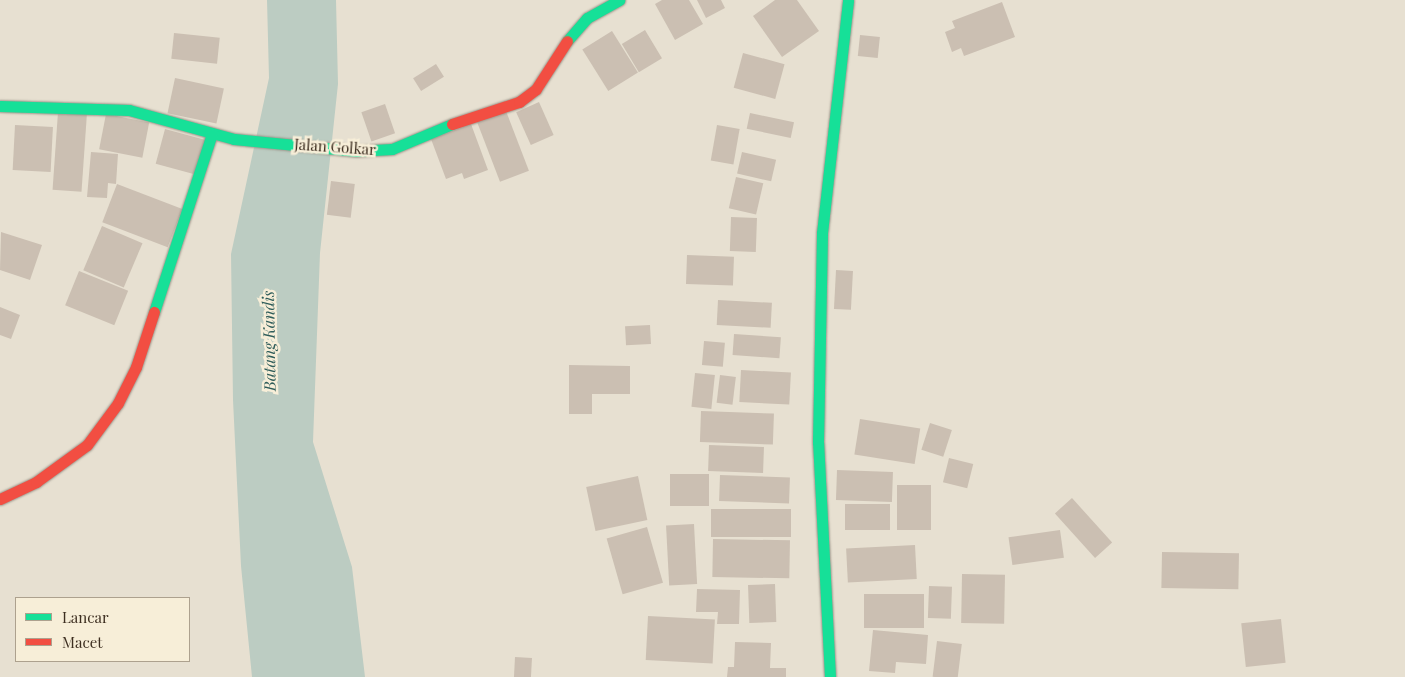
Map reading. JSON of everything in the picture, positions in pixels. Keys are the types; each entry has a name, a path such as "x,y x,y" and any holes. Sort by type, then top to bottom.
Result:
{"street":[{"name":"Jalan Golkar","path":"0,106 130,110 234,139 356,151 392,149 445,126 519,102 536,89 573,31 587,18 619,0"},
{"path":"830,677 818,442 822,233 848,0"},
{"path":"0,500 36,482 87,445 118,403 136,367 212,134"}],"water":[{"name":"Batang Kandis","path":"267,0 336,0 338,84 320,253 313,442 352,567 365,677 252,677 241,566 233,400 231,254 269,78"}],"building":[{"path":"662,0 689,0 703,24 675,40 655,4"},
{"path":"697,0 721,0 725,8 706,18"},
{"path":"775,0 797,0 819,31 782,57 753,16"},
{"path":"1002,2 1015,37 964,56 961,48 952,52 945,32 955,28 952,21"},
{"path":"645,30 662,58 639,72 622,44"},
{"path":"612,31 638,73 608,91 582,50"},
{"path":"174,33 220,38 217,64 171,59"},
{"path":"860,35 880,37 878,58 858,56"},
{"path":"743,53 785,64 775,99 734,88"},
{"path":"436,64 444,77 421,91 413,78"},
{"path":"175,78 224,88 216,124 168,113"},
{"path":"539,102 554,135 531,145 516,112"},
{"path":"385,104 395,133 371,141 361,112"},
{"path":"506,111 529,171 500,182 477,122"},
{"path":"58,112 87,114 81,192 53,190"},
{"path":"750,113 794,122 791,138 747,129"},
{"path":"106,114 149,122 142,158 99,149"},
{"path":"471,124 488,170 464,179 462,173 446,179 431,139"},
{"path":"15,125 53,127 51,172 13,170"},
{"path":"717,125 740,129 733,164 711,160"},
{"path":"165,129 207,140 197,175 156,164"},
{"path":"91,152 118,154 116,184 108,183 107,198 87,197"},
{"path":"742,152 776,160 771,181 737,173"},
{"path":"736,177 763,183 756,214 729,208"},
{"path":"331,181 355,184 351,218 327,215"},
{"path":"117,184 182,209 168,247 102,222"},
{"path":"731,217 757,218 756,252 730,251"},
{"path":"102,226 143,243 124,287 83,270"},
{"path":"1,232 42,245 30,280 0,270"},
{"path":"687,255 734,257 733,286 686,284"},
{"path":"836,270 853,271 851,310 834,309"},
{"path":"79,271 128,291 114,325 65,305"},
{"path":"718,300 772,303 771,328 717,325"},
{"path":"0,307 20,315 11,339 0,335"},
{"path":"650,325 651,344 626,345 625,326"},
{"path":"734,334 781,337 779,358 733,355"},
{"path":"704,341 725,343 723,367 702,365"},
{"path":"569,365 630,366 630,394 592,394 592,414 569,414"},
{"path":"741,370 791,373 789,405 739,402"},
{"path":"695,373 715,375 711,409 691,407"},
{"path":"720,375 736,377 732,405 717,403"},
{"path":"701,411 774,414 773,445 700,442"},
{"path":"860,419 920,429 915,464 854,455"},
{"path":"930,423 952,430 943,457 921,450"},
{"path":"709,445 764,447 763,473 708,471"},
{"path":"949,458 973,464 967,488 943,482"},
{"path":"837,470 893,472 892,502 836,500"},
{"path":"670,474 709,474 709,506 670,506"},
{"path":"720,475 790,477 789,503 719,501"},
{"path":"638,476 647,520 596,531 586,487"},
{"path":"897,485 931,485 931,530 897,530"},
{"path":"1072,498 1112,543 1095,558 1055,513"},
{"path":"845,504 890,504 890,530 845,530"},
{"path":"711,509 791,509 791,537 711,537"},
{"path":"694,524 697,584 669,585 666,525"},
{"path":"647,527 663,583 623,594 607,539"},
{"path":"1060,530 1064,558 1012,565 1009,537"},
{"path":"713,539 790,540 789,578 712,577"},
{"path":"915,545 917,579 848,583 846,549"},
{"path":"1162,552 1239,553 1238,589 1161,588"},
{"path":"962,574 1005,575 1004,624 961,623"},
{"path":"775,584 776,622 749,623 748,585"},
{"path":"929,586 952,587 951,619 928,618"},
{"path":"697,589 740,590 739,624 717,624 718,612 696,612"},
{"path":"864,594 924,594 924,628 864,628"},
{"path":"648,616 715,620 713,663 646,660"},
{"path":"1281,619 1286,663 1246,667 1241,623"},
{"path":"873,630 928,635 926,664 896,662 895,673 869,671"},
{"path":"937,641 962,644 958,677 933,677"},
{"path":"735,642 771,643 770,668 786,668 786,677 727,677 728,667 734,667"},
{"path":"515,657 532,658 531,677 514,677"}],"traffic: fast":[{"path":"567,41 587,18 619,0"},
{"path":"830,677 818,442 822,233 848,0"},
{"path":"0,106 129,110 234,139 356,151 392,149 452,124"},
{"path":"154,312 212,134"}],"traffic: jam":[{"path":"452,124 519,102 536,89 567,41"},
{"path":"0,499 36,482 87,445 118,403 136,367 154,312"}]}
